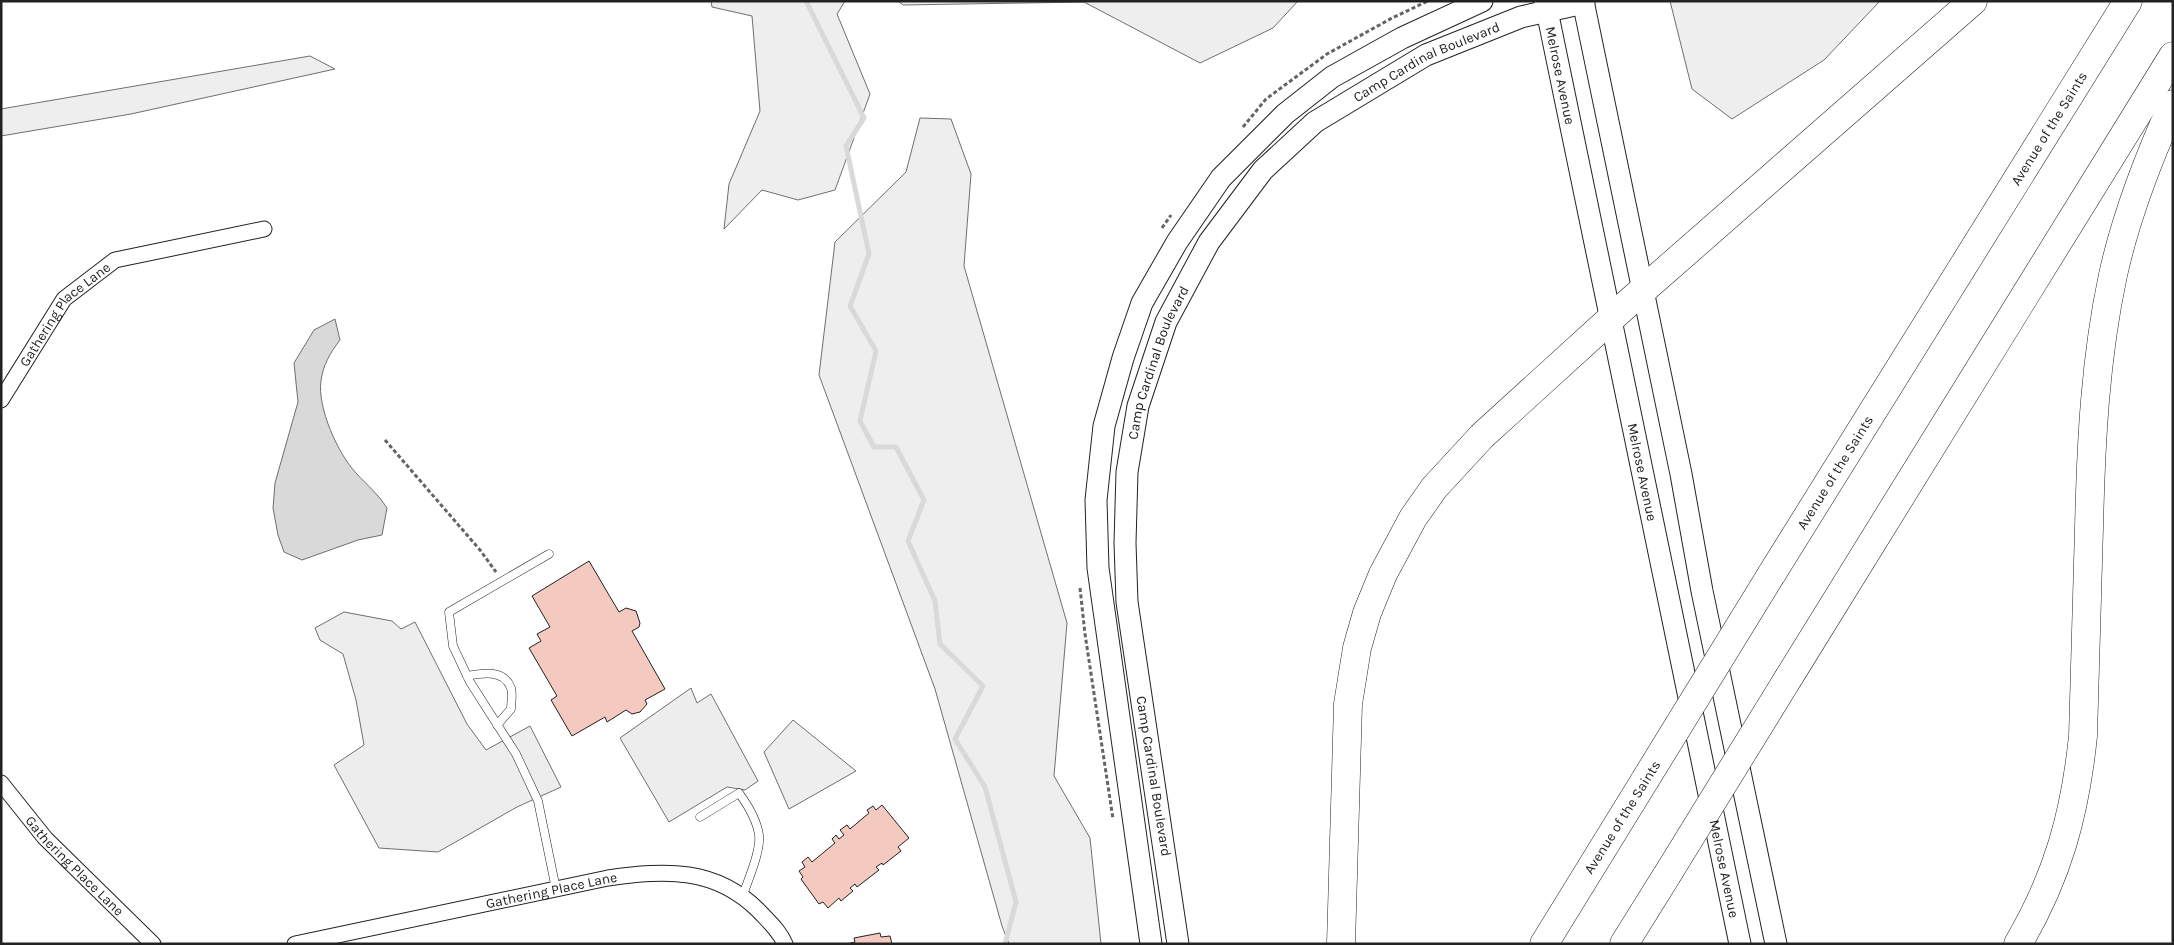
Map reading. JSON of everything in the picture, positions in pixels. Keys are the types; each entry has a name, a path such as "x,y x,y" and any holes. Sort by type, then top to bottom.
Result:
{"highway":[{"path":"1341,944 1348,704 1357,648 1383,574 1413,518 1457,461 1482,436 1611,318 1973,1"},
{"name":"Avenue of the Saints","path":"1544,944 2128,1"},
{"path":"1624,944 2173,56"},
{"path":"2018,944 2049,887 2060,855 2079,780 2083,736 2092,430 2096,374 2113,274 2127,224 2142,178 2173,104"}],"street":[{"name":"Camp Cardinal Boulevard","path":"1151,944 1098,568 1096,500 1104,426 1123,358 1142,303 1176,242 1221,178 1285,114 1332,77 1402,38 1482,1"},
{"name":"Camp Cardinal Boulevard","path":"1178,944 1127,602 1124,543 1127,472 1138,406 1166,322 1209,242 1263,170 1315,122 1426,55 1546,6 1584,2"},
{"path":"1584,2 1702,591 1776,944"},
{"name":"Melrose Avenue","path":"1546,6 1740,944"},
{"name":"Gathering Place Lane","path":"2,399 64,299 115,260 264,230"},
{"name":"Gathering Place Lane","path":"1,783 44,838 153,944"},
{"name":"Gathering Place Lane","path":"295,944 343,939 556,889 652,872 697,875 743,895 780,932 785,944"}],"lane":[{"path":"549,554 449,612 454,646 467,676 516,754 538,801 556,889"},
{"path":"467,676 488,672 502,678 511,688 512,709 497,725"},
{"path":"700,816 740,793 746,802 759,836 755,859 743,895"}],"path":[{"path":"1241,130 1266,99 1327,54 1392,18 1428,1"},
{"path":"1161,229 1172,214"},
{"path":"385,440 480,550 502,581"},
{"path":"1080,586 1085,634 1113,821"}],"shaded area":[{"path":"711,1 845,1 837,14 870,94 835,190 798,200 762,190 724,229 729,184 760,111 752,16 712,7"},
{"path":"898,1 1298,1 1273,28 1200,63 1084,2 903,5"},
{"path":"1670,1 1880,1 1824,60 1732,119 1692,89"},
{"path":"310,56 335,69 131,114 1,136 1,109"},
{"path":"920,118 951,119 971,174 964,266 1067,623 1054,776 1090,838 1101,944 1009,944 1002,926 935,689 819,375 835,242 906,172"},
{"path":"335,319 340,340 323,370 321,381 322,404 330,430 342,454 349,465 387,508 382,535 358,540 302,560 284,552 278,535 273,508 275,483 298,402 294,363 314,330"},
{"path":"344,612 392,621 401,629 415,622 467,724 486,750 530,726 561,787 517,807 438,852 379,848 334,765 364,745 356,700 343,654 320,640 315,628"},
{"path":"691,688 697,703 711,694 758,781 745,790 727,787 669,822 620,738"},
{"path":"793,720 856,771 789,809 764,752"}],"building":[{"path":"589,561 619,612 626,608 636,611 640,623 639,627 632,631 665,689 645,700 647,704 640,712 632,714 626,710 607,722 605,717 572,736 551,700 557,696 529,648 541,641 537,634 550,627 532,596"},
{"path":"882,805 909,838 898,847 901,851 883,865 882,863 876,867 879,870 857,887 855,884 850,888 853,891 841,901 839,898 828,908 823,902 819,904 801,879 803,877 799,871 805,867 802,862 808,857 812,862 835,843 832,839 836,835 839,839 844,835 840,830 847,825 850,829 869,813 867,810 873,806 876,810"},
{"path":"880,933 881,937 890,936 892,944 846,944 855,942 854,938"}],"waterway":[{"path":"806,1 864,118 846,146 869,254 850,306 876,351 860,421 874,447 896,447 924,500 908,541 935,601 940,644 983,686 955,739 985,787 1016,902 1005,944"}]}
